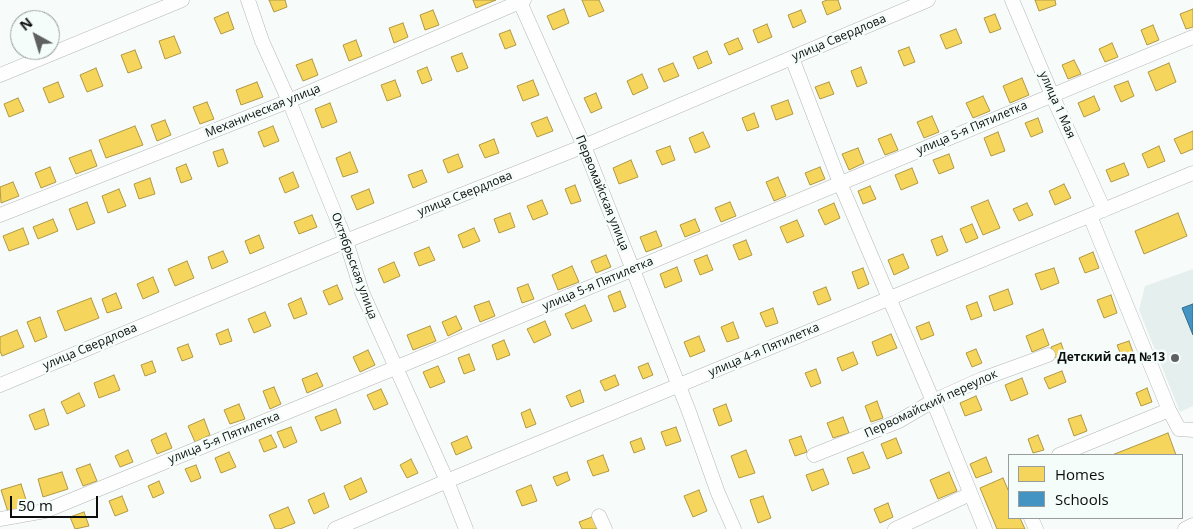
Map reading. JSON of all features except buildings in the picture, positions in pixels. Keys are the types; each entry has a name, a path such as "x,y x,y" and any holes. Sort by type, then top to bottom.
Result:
{"street":[{"path":"0,75 182,0"},
{"name":"Октябрьская улица","path":"248,0 262,41 289,101 346,241 362,292 447,481 466,529"},
{"name":"улица Свердлова","path":"0,385 346,241 584,146 928,0"},
{"name":"улица 1 Мая","path":"1012,0 1052,96 1104,210"},
{"name":"Механическая улица","path":"0,215 289,101 520,1"},
{"name":"Первомайская улица","path":"520,1 584,146 718,493 734,529"},
{"name":"улица 5-я Пятилетка","path":"0,520 45,511 633,270 1193,37"},
{"path":"792,58 840,183 890,298 985,529"},
{"name":"улица 4-я Пятилетка","path":"335,529 1193,173"},
{"path":"1090,216 1169,410 1179,429 1193,430"},
{"name":"Первомайский переулок","path":"814,456 899,421 933,401 982,379 1048,354"},
{"path":"1062,454 1169,410"},
{"path":"895,529 970,494"},
{"path":"599,516 605,529"},
{"path":"1185,529 1193,526"}],"shaded area":[{"name":"Детский сад №13","path":"1193,269 1193,406 1180,412 1139,310 1145,286"}],"place":[{"name":"Детский сад №13","path":"1175,358"}]}
